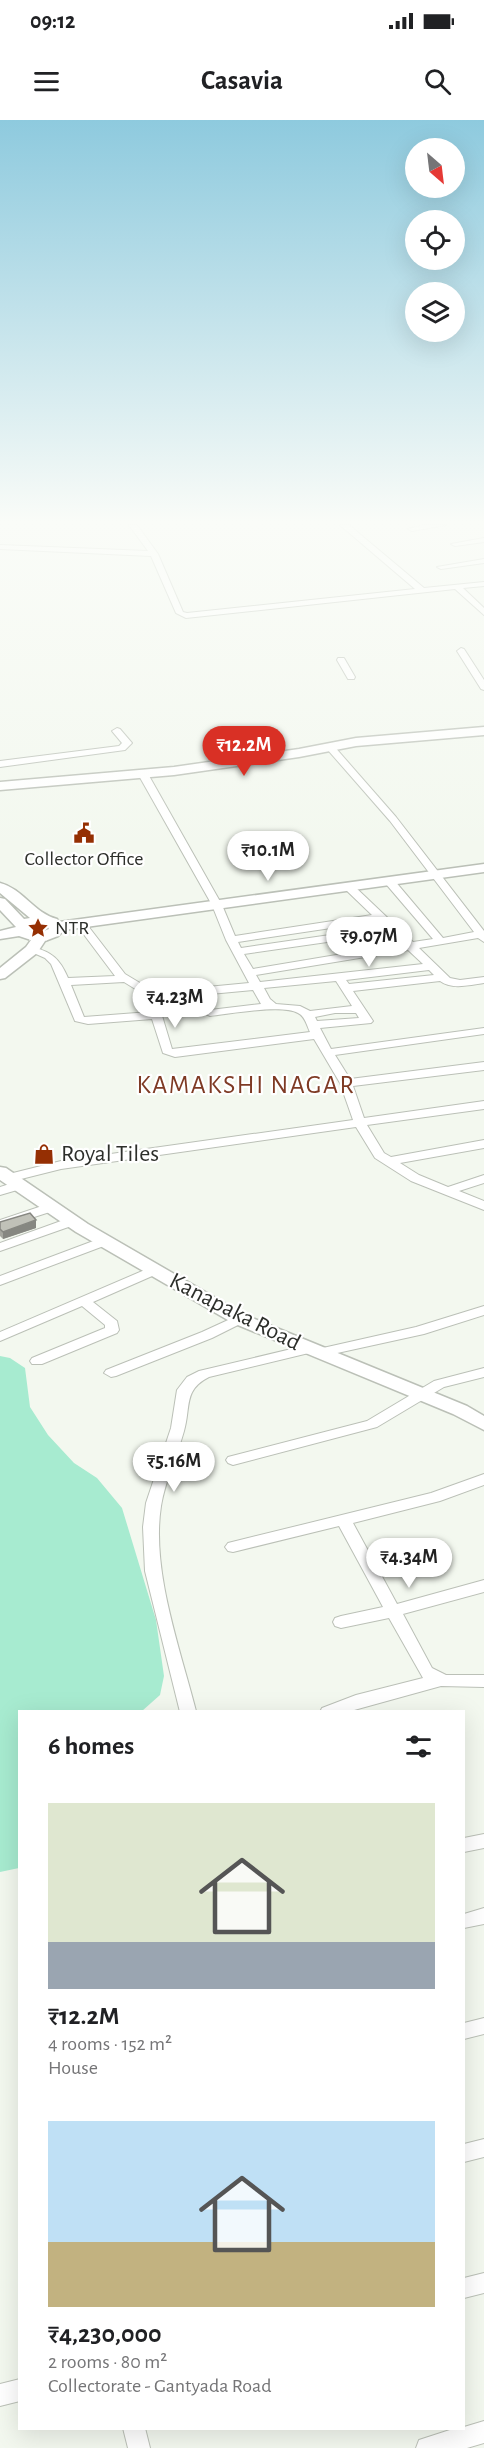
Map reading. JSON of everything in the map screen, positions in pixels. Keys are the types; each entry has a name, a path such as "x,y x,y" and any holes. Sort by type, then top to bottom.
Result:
{"street":[{"path":"461,651 484,687"},
{"path":"341,660 351,677"},
{"path":"0,764 122,748 127,743 117,731"},
{"path":"0,786 143,774 256,760 383,739 484,731"},
{"path":"248,973 483,936 438,875 357,774 330,747"},
{"path":"143,774 217,905 248,973 270,1006"},
{"path":"57,927 484,868"},
{"path":"390,882 441,942"},
{"path":"0,887 25,904 41,920"},
{"path":"350,888 447,981 457,983 484,980"},
{"path":"5,906 25,904"},
{"path":"5,906 28,936 53,959 76,1016 82,1021 157,1015"},
{"path":"231,940 380,917"},
{"path":"0,935 41,920 52,922 57,927"},
{"path":"81,924 126,979 146,989 152,996 165,1049 171,1053 313,1025 364,1023 367,1019 342,983"},
{"path":"0,975 36,944 55,932 57,927"},
{"path":"237,952 393,929"},
{"path":"342,983 431,966"},
{"path":"152,996 256,987 442,976"},
{"path":"63,982 126,979"},
{"path":"210,1013 270,1006 300,1009 313,1025 346,1083 360,1123 376,1151 415,1178 484,1206"},
{"path":"327,1053 484,1032"},
{"path":"346,1083 484,1066"},
{"path":"7,1181 61,1165 484,1105"},
{"path":"390,1161 484,1144"},
{"path":"447,1191 484,1179"},
{"name":"Kanapaka Road","path":"7,1181 104,1241 239,1319 460,1410 484,1424"},
{"path":"0,1224 51,1207"},
{"path":"0,1247 72,1221"},
{"path":"0,1281 104,1241"},
{"path":"0,1337 154,1270"},
{"path":"37,1361 112,1330 112,1324 84,1301"},
{"path":"188,1710 153,1571 151,1538 154,1503 178,1428 184,1390 192,1380 204,1374 419,1331 484,1311"},
{"path":"111,1372 207,1335 239,1319"},
{"path":"233,1460 372,1424 439,1384 484,1372"},
{"path":"233,1547 435,1497 484,1479"},
{"path":"344,1520 426,1671 432,1678 484,1681"},
{"path":"341,1622 394,1611 484,1586"},
{"path":"333,1710 356,1701 440,1680"},
{"path":"465,1845 484,1841"},
{"path":"465,1921 484,1917"},
{"path":"465,2031 484,2026"},
{"path":"465,2153 484,2148"},
{"path":"465,2288 484,2283"},
{"path":"0,2395 18,2391"},
{"path":"134,2430 139,2448"},
{"path":"428,2448 453,2434 484,2432"}],"shaded area":[{"path":"0,1356 10,1358 25,1368 30,1407 48,1435 74,1463 97,1478 122,1508 156,1620 164,1676 160,1695 143,1710 18,1710 18,1868 0,1872"}],"building":[{"path":"30,1213 36,1220 3,1232 0,1229 0,1222"}],"place":[{"name":"Collector Office","path":"84,833"},
{"name":"NTR","path":"38,928"},
{"name":"Royal Tiles","path":"44,1154"}],"district":[{"name":"KAMAKSHI NAGAR","path":"246,1085"}]}
